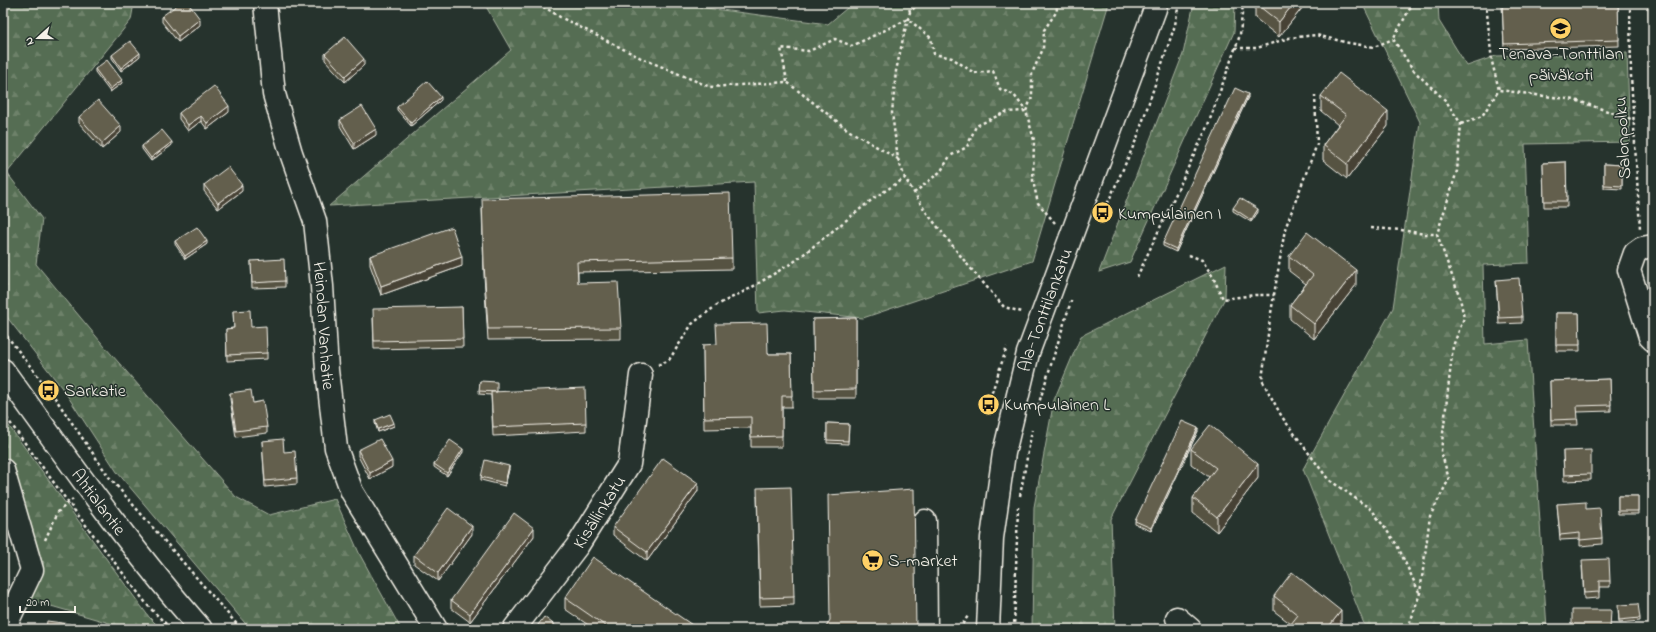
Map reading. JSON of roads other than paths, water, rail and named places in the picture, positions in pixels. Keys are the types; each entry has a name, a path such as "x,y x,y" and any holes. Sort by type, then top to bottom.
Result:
{"street":[{"name":"Heinolan Vanhatie","path":"265,3 274,94 291,153 315,221 322,286 327,370 336,448 352,492 436,629"},
{"name":"Ala-Tonttilankatu","path":"988,629 992,538 1004,453 1028,353 1156,3"},
{"path":"1648,247 1635,253 1629,270 1650,337 1653,340"},
{"name":"Ahtialantie","path":"3,370 162,585 201,629"},
{"name":"Kisällinkatu","path":"514,629 578,545 629,464 641,375"},
{"path":"3,470 32,570 4,629"},
{"path":"925,521 926,629"}],"place":[{"name":"Tenava-Tonttilan päiväkoti","path":"1561,28"},
{"name":"Kumpulainen I","path":"1103,213"},
{"name":"Sarkatie","path":"49,390"},
{"name":"Kumpulainen L","path":"988,404"},
{"name":"S-market","path":"872,560"}]}
